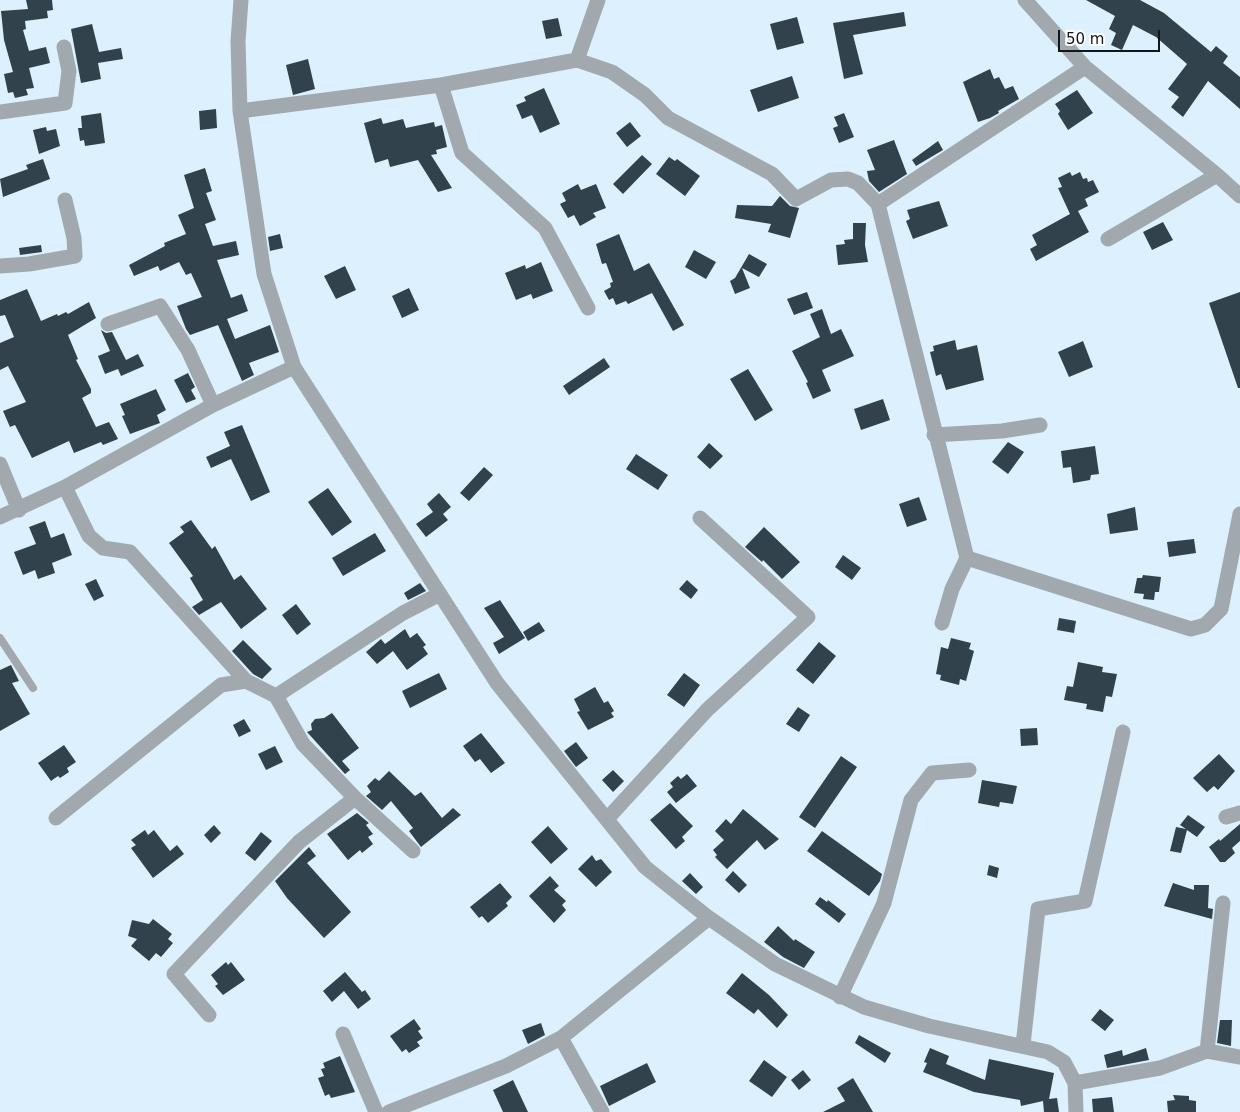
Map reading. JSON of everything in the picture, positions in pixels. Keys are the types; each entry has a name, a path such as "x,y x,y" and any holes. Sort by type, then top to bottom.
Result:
{"street":[{"path":"241,0 238,42 240,111 264,274 294,367 497,682 645,867 709,918 775,964 864,1007 929,1026 1023,1045 1048,1052 1064,1062 1075,1082 1076,1112"},
{"path":"577,60 598,0"},
{"path":"1025,0 1085,67 1240,196"},
{"path":"0,112 65,104 69,71 64,47"},
{"path":"240,111 441,85 577,60 612,72 644,95 668,118 772,174 796,199 831,180 848,179 858,183 878,204 934,435 967,558 952,589 942,623"},
{"path":"878,204 1085,67"},
{"path":"441,85 462,153 545,228 588,308"},
{"path":"1108,239 1217,175"},
{"path":"0,266 29,264 75,256 74,238 64,200"},
{"path":"108,324 160,306 188,350 213,404"},
{"path":"0,517 19,510 65,487 213,404 294,367"},
{"path":"934,435 1002,431 1040,425"},
{"path":"0,464 19,510"},
{"path":"65,487 89,536 103,548 130,552 246,681 276,696 303,744 355,798 413,851"},
{"path":"967,558 1191,629 1205,625 1221,609 1240,514"},
{"path":"607,819 707,710 808,616 700,518"},
{"path":"276,696 403,613 440,594"},
{"path":"56,818 220,685 246,681"},
{"path":"1023,1045 1038,909 1085,901 1123,732"},
{"path":"840,997 884,903 911,800 932,773 968,770"},
{"path":"209,1015 174,974 299,842 355,798"},
{"path":"1207,1050 1223,903"},
{"path":"388,1112 506,1066 561,1038 709,918"},
{"path":"343,1034 376,1112"},
{"path":"561,1038 602,1112"},
{"path":"1075,1082 1160,1068 1207,1050 1240,1057"}],"lane":[{"path":"0,638 33,688"}],"building":[{"path":"26,0 52,0 53,10 47,11 48,18 25,21 26,29 23,30 29,51 46,47 50,63 29,68 34,88 26,89 28,95 15,98 13,92 8,93 4,74 13,72 4,40 1,11 28,9"},
{"path":"1086,0 1140,0 1164,13 1211,52 1216,46 1228,56 1223,63 1240,77 1240,109 1208,81 1183,117 1171,107 1179,97 1168,89 1187,64 1156,37 1133,25 1122,50 1111,45 1116,33 1109,29 1115,16"},
{"path":"904,12 906,26 853,35 863,74 844,79 833,23"},
{"path":"797,17 804,43 777,50 770,24"},
{"path":"558,18 562,36 546,39 542,21"},
{"path":"92,24 99,52 121,48 123,59 98,63 101,79 81,83 71,29"},
{"path":"308,59 315,89 293,95 286,65"},
{"path":"990,69 994,79 999,77 1005,89 1013,86 1019,99 998,111 999,113 978,122 963,82"},
{"path":"792,76 799,98 758,112 750,90"},
{"path":"544,88 560,124 540,133 532,115 522,119 516,105 526,101 524,97"},
{"path":"1077,90 1093,113 1068,130 1058,114 1060,111 1055,104"},
{"path":"216,109 217,128 200,130 199,111"},
{"path":"101,113 105,143 85,146 84,140 80,141 78,128 82,128 81,116"},
{"path":"844,113 854,137 839,143 833,128 838,126 834,117"},
{"path":"381,118 383,124 403,119 406,128 434,122 435,127 442,125 447,147 436,150 437,154 431,155 452,188 438,192 418,160 390,167 388,159 375,163 364,123"},
{"path":"630,122 641,136 627,147 616,133"},
{"path":"46,127 47,131 56,129 60,146 39,154 33,130"},
{"path":"894,140 907,174 879,192 869,181 867,171 875,170 867,150"},
{"path":"938,141 943,150 916,166 912,160"},
{"path":"642,155 652,164 623,194 613,184"},
{"path":"669,157 675,161 677,159 700,176 685,196 656,174"},
{"path":"43,159 50,179 3,197 0,179 28,169 26,165"},
{"path":"205,168 212,191 206,193 216,220 205,224 213,246 236,241 239,255 217,260 231,298 242,294 248,311 227,319 235,339 270,325 279,352 249,363 254,375 242,381 218,325 190,335 186,329 177,306 202,297 191,273 186,275 179,262 160,271 158,266 134,276 129,265 165,246 164,243 186,234 178,215 194,208 184,175"},
{"path":"1070,172 1072,176 1080,172 1083,179 1087,178 1088,182 1093,180 1099,192 1085,199 1088,206 1078,211 1089,232 1036,261 1030,249 1037,245 1032,235 1070,214 1058,188 1062,187 1058,178"},
{"path":"578,184 581,190 596,184 606,208 593,213 596,217 580,226 574,215 568,218 560,204 566,201 562,193"},
{"path":"780,196 790,206 799,208 790,238 768,232 771,224 735,218 737,205 772,206"},
{"path":"939,201 948,226 913,239 906,221 910,219 907,210"},
{"path":"1163,222 1173,240 1152,250 1143,232"},
{"path":"853,223 866,223 865,245 868,262 838,265 836,245 845,244 844,240 853,239"},
{"path":"280,234 283,248 270,251 268,237"},
{"path":"619,234 634,271 649,263 684,325 673,331 652,293 628,304 626,301 616,305 613,298 609,300 604,291 611,287 610,283 613,282 606,263 602,264 596,244"},
{"path":"41,245 42,252 20,255 19,248"},
{"path":"694,250 716,262 706,279 685,267"},
{"path":"749,254 767,264 759,277 742,268 750,288 735,294 730,281 735,278"},
{"path":"541,262 553,291 533,299 531,294 516,300 505,273 525,265 526,269"},
{"path":"345,266 356,290 336,299 324,276"},
{"path":"409,288 419,310 402,318 392,296"},
{"path":"27,289 41,321 57,314 58,316 66,312 68,314 89,302 96,318 68,335 78,359 76,360 91,389 91,393 82,398 96,427 109,422 118,439 103,445 101,442 74,453 69,441 32,458 15,425 10,427 3,411 26,402 8,366 0,370 0,343 14,337 5,315 0,316 0,300"},
{"path":"807,292 813,308 794,315 787,299"},
{"path":"1240,292 1240,388 1238,388 1209,303"},
{"path":"822,309 831,334 841,329 854,356 822,370 831,391 813,399 806,383 808,382 792,351 820,337 810,314"},
{"path":"101,330 106,333 112,332 126,360 138,354 144,366 121,376 118,369 105,374 98,356 110,351"},
{"path":"955,340 957,350 977,345 984,380 946,390 941,374 936,376 930,352 934,351 933,346"},
{"path":"1083,341 1093,367 1069,377 1058,352"},
{"path":"604,358 610,367 569,395 563,386"},
{"path":"748,369 773,410 755,421 730,379"},
{"path":"188,373 195,387 191,390 196,399 186,403 174,380"},
{"path":"156,389 166,410 157,415 160,423 130,434 122,416 125,415 120,404"},
{"path":"883,399 890,420 861,430 854,409"},
{"path":"242,425 270,492 251,501 231,459 211,468 206,457 230,446 224,432"},
{"path":"1008,442 1024,452 1008,474 992,462"},
{"path":"709,443 723,456 710,469 697,457"},
{"path":"1095,446 1099,474 1091,475 1090,480 1073,483 1071,467 1063,468 1061,451"},
{"path":"636,454 668,475 658,490 626,469"},
{"path":"484,467 493,475 469,501 460,493"},
{"path":"328,488 352,522 332,536 308,502"},
{"path":"439,493 451,507 443,514 448,520 426,537 416,524 433,512 427,504"},
{"path":"919,497 927,520 907,527 899,504"},
{"path":"1135,507 1138,530 1110,534 1107,514"},
{"path":"191,520 212,549 215,546 234,580 241,575 267,609 241,629 221,602 199,615 192,607 203,600 190,578 193,576 169,543 184,532 180,527"},
{"path":"45,521 51,538 64,533 72,555 52,563 55,573 38,579 35,570 23,575 14,552 36,544 29,527"},
{"path":"764,527 800,562 782,579 763,560 762,562 745,547"},
{"path":"375,533 386,551 343,576 332,558"},
{"path":"1194,539 1196,553 1169,557 1167,542"},
{"path":"843,555 861,568 852,580 835,567"},
{"path":"1143,575 1161,577 1159,592 1155,592 1154,600 1143,599 1144,594 1134,593 1137,578 1142,578"},
{"path":"96,579 104,596 94,601 85,584"},
{"path":"687,580 698,590 691,599 679,589"},
{"path":"420,583 426,591 408,600 404,593"},
{"path":"500,600 525,638 499,654 493,643 504,637 484,608"},
{"path":"296,604 311,624 297,635 282,615"},
{"path":"1059,618 1076,621 1074,633 1057,630"},
{"path":"539,622 545,631 528,641 523,632"},
{"path":"405,629 410,638 417,633 426,645 423,647 428,654 407,670 393,651 377,664 366,652 381,639 385,644"},
{"path":"951,638 971,643 969,649 974,651 966,681 960,679 959,685 940,680 941,675 936,674 941,647 948,649"},
{"path":"243,640 272,669 262,679 253,674 232,651"},
{"path":"819,642 836,656 813,684 796,670"},
{"path":"1078,662 1103,667 1102,672 1117,674 1112,697 1106,696 1103,712 1086,709 1087,704 1064,700 1067,686 1073,687"},
{"path":"11,665 19,681 12,683 30,714 0,731 0,670"},
{"path":"439,673 447,689 410,708 402,691"},
{"path":"684,673 700,685 684,707 667,695"},
{"path":"595,687 604,703 608,701 614,711 611,713 614,717 588,730 577,712 580,711 574,699"},
{"path":"798,707 810,715 799,732 786,724"},
{"path":"332,713 359,748 342,761 350,770 345,774 307,732 312,730 311,724 315,719 324,718"},
{"path":"244,719 251,731 239,737 233,725"},
{"path":"1037,728 1038,745 1021,746 1020,729"},
{"path":"481,733 505,763 491,773 480,759 475,762 463,746"},
{"path":"576,742 588,758 576,767 564,751"},
{"path":"64,745 76,762 67,768 69,772 51,781 38,763"},
{"path":"275,746 283,762 266,770 258,754"},
{"path":"1219,754 1235,771 1218,790 1214,786 1207,792 1193,778"},
{"path":"841,756 857,767 815,828 799,817"},
{"path":"613,770 624,781 613,792 602,780"},
{"path":"389,771 415,796 421,792 442,818 453,808 461,815 421,847 409,831 413,828 391,801 382,810 366,796 371,792 367,786 375,778 379,781"},
{"path":"687,774 697,786 676,803 667,792 673,787 670,783 678,776 681,779"},
{"path":"982,780 1017,786 1013,804 1000,802 999,807 978,803"},
{"path":"670,803 693,826 682,837 685,841 676,849 650,820"},
{"path":"743,809 779,839 765,850 757,840 727,869 715,857 717,855 713,850 724,840 715,831 726,819 731,824"},
{"path":"357,813 369,823 366,825 373,834 368,837 373,844 362,853 360,850 348,860 327,834"},
{"path":"1188,815 1205,827 1197,837 1187,830 1181,853 1170,851 1176,827 1186,829 1180,825"},
{"path":"1240,824 1240,841 1232,848 1235,853 1225,862 1220,862 1209,847 1219,839 1220,841"},
{"path":"214,825 221,833 211,843 204,835"},
{"path":"548,826 568,849 551,864 531,842"},
{"path":"145,830 148,835 154,830 170,851 177,845 184,854 153,878 131,848 136,845 131,840"},
{"path":"822,831 882,874 880,881 869,896 807,851"},
{"path":"261,832 272,841 255,861 245,853"},
{"path":"309,847 316,856 307,863 351,912 324,938 287,898 275,881"},
{"path":"592,855 596,861 601,859 612,872 596,887 578,869"},
{"path":"989,865 999,868 997,878 987,875"},
{"path":"733,871 747,885 739,893 725,880"},
{"path":"690,873 703,887 696,894 682,881"},
{"path":"550,876 559,886 554,890 566,901 562,905 566,910 554,923 529,896"},
{"path":"500,883 512,897 506,903 508,906 488,923 482,916 479,918 470,907"},
{"path":"1173,883 1194,890 1194,885 1209,885 1208,908 1213,909 1212,919 1164,906"},
{"path":"820,897 827,902 828,900 846,914 839,923 815,904"},
{"path":"153,919 172,934 168,939 173,943 161,957 156,953 149,961 131,946 137,939 128,936 132,920 149,924"},
{"path":"778,926 794,941 795,939 815,952 804,968 783,957 764,942"},
{"path":"226,962 228,965 231,962 245,980 223,995 215,986 218,984 211,975"},
{"path":"345,972 362,992 365,990 371,999 358,1009 344,991 332,1002 323,991"},
{"path":"742,973 769,995 788,1015 777,1028 758,1009 754,1014 726,993"},
{"path":"1100,1009 1114,1020 1105,1031 1091,1020"},
{"path":"414,1019 421,1029 418,1031 423,1038 417,1042 420,1046 409,1053 406,1049 402,1052 390,1036"},
{"path":"1220,1020 1232,1020 1231,1046 1217,1043"},
{"path":"541,1023 545,1035 528,1044 522,1030"},
{"path":"859,1035 891,1053 885,1063 855,1043"},
{"path":"930,1048 949,1056 946,1064 985,1080 989,1059 1054,1073 1049,1099 1057,1098 1059,1112 1044,1112 1043,1101 1021,1106 1020,1100 974,1092 923,1072 927,1063 924,1062"},
{"path":"1146,1048 1149,1060 1107,1068 1104,1055 1122,1050 1123,1056"},
{"path":"340,1056 355,1092 331,1098 329,1094 325,1096 318,1078 324,1076 321,1069 325,1068 323,1063"},
{"path":"764,1060 787,1077 772,1097 749,1081"},
{"path":"647,1063 656,1082 609,1106 600,1086"},
{"path":"803,1070 811,1080 799,1090 791,1080"},
{"path":"853,1078 873,1112 823,1112 845,1101 837,1088"},
{"path":"513,1080 528,1112 503,1112 493,1090"},
{"path":"1173,1095 1189,1096 1189,1100 1196,1101 1196,1112 1168,1112 1167,1101 1175,1100"},
{"path":"1112,1097 1114,1112 1093,1112 1092,1099"}]}
